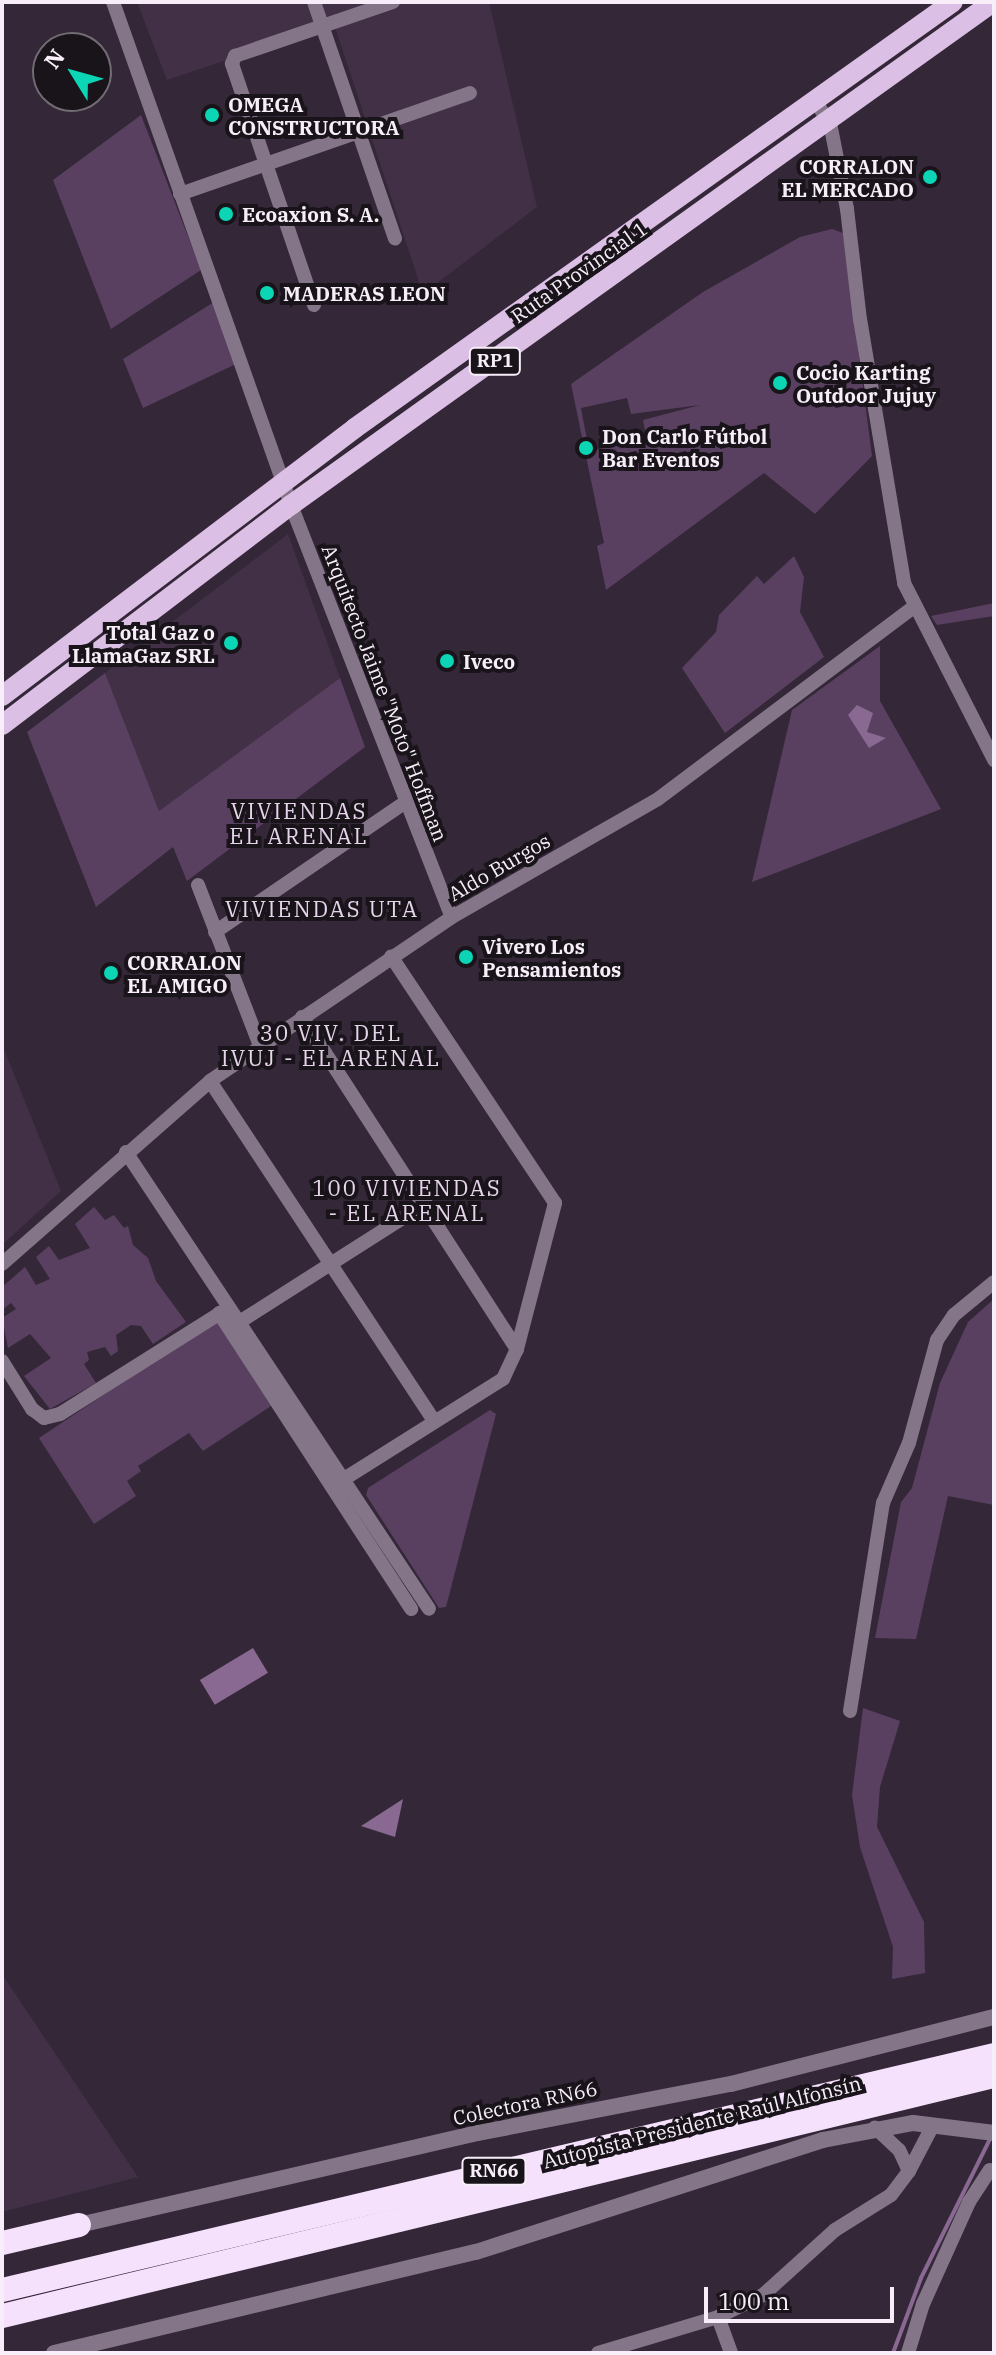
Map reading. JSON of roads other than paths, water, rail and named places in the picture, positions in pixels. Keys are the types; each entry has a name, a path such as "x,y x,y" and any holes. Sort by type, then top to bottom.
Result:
{"highway":[{"name":"Autopista Presidente Raúl Alfonsín","path":"2,2290 990,2070"},
{"name":"Autopista Presidente Raúl Alfonsín","path":"2,2316 990,2070"},
{"path":"2,2243 79,2225"}],"main road":[{"name":"Ruta Provincial 1","path":"2,696 284,481 953,2"},
{"name":"Ruta Provincial 1","path":"2,725 291,505 830,123 993,2"}],"street":[{"name":"Arquitecto Jaime \"Moto\" Hoffman","path":"113,2 291,505 404,803 452,917"},
{"path":"314,2 395,239"},
{"path":"314,305 232,64 235,56 393,2"},
{"path":"180,194 470,93"},
{"path":"815,101 830,123 904,583 994,760"},
{"name":"Aldo Burgos","path":"2,1264 210,1081 452,917 658,799 914,607"},
{"path":"215,932 404,803"},
{"path":"198,885 260,1046"},
{"path":"344,1479 503,1379 517,1349 555,1203 391,956"},
{"path":"302,1017 426,1203 517,1349"},
{"path":"210,1081 434,1421"},
{"path":"126,1152 411,1609"},
{"path":"241,1321 426,1203"},
{"path":"850,1711 883,1503 909,1443 937,1340 954,1315 994,1282"},
{"path":"223,1311 241,1321 429,1609"},
{"path":"2,1361 32,1409 44,1418 60,1414 223,1311"},
{"name":"Colectora RN66","path":"79,2225 508,2127 731,2084 986,2018"},
{"path":"54,2353 476,2252 758,2159 885,2137 913,2123 958,2132 994,2133"},
{"path":"600,2353 718,2317 763,2295 835,2230 891,2195 909,2171 919,2146 932,2127"},
{"path":"885,2137 909,2171"},
{"path":"908,2353 923,2304 969,2202 992,2175"},
{"path":"718,2317 731,2353"}],"waterway":[{"path":"893,2353 921,2278 991,2137"}],"place":[{"name":"OMEGA CONSTRUCTORA","path":"212,115"},
{"name":"CORRALON EL MERCADO","path":"930,177"},
{"name":"Ecoaxion S. A.","path":"226,214"},
{"name":"MADERAS LEON","path":"267,293"},
{"name":"Cocio Karting Outdoor Jujuy","path":"780,383"},
{"name":"Don Carlo Fútbol Bar Eventos","path":"586,448"},
{"name":"Total Gaz o LlamaGaz SRL","path":"231,643"},
{"name":"Iveco","path":"447,661"},
{"name":"Vivero Los Pensamientos","path":"466,957"},
{"name":"CORRALON EL AMIGO","path":"111,973"}],"district":[{"name":"VIVIENDAS EL ARENAL","path":"299,822"},
{"name":"VIVIENDAS UTA","path":"322,909"},
{"name":"30 VIV. DEL IVUJ - EL ARENAL","path":"331,1044"},
{"name":"100 VIVIENDAS - EL ARENAL","path":"407,1200"}]}
